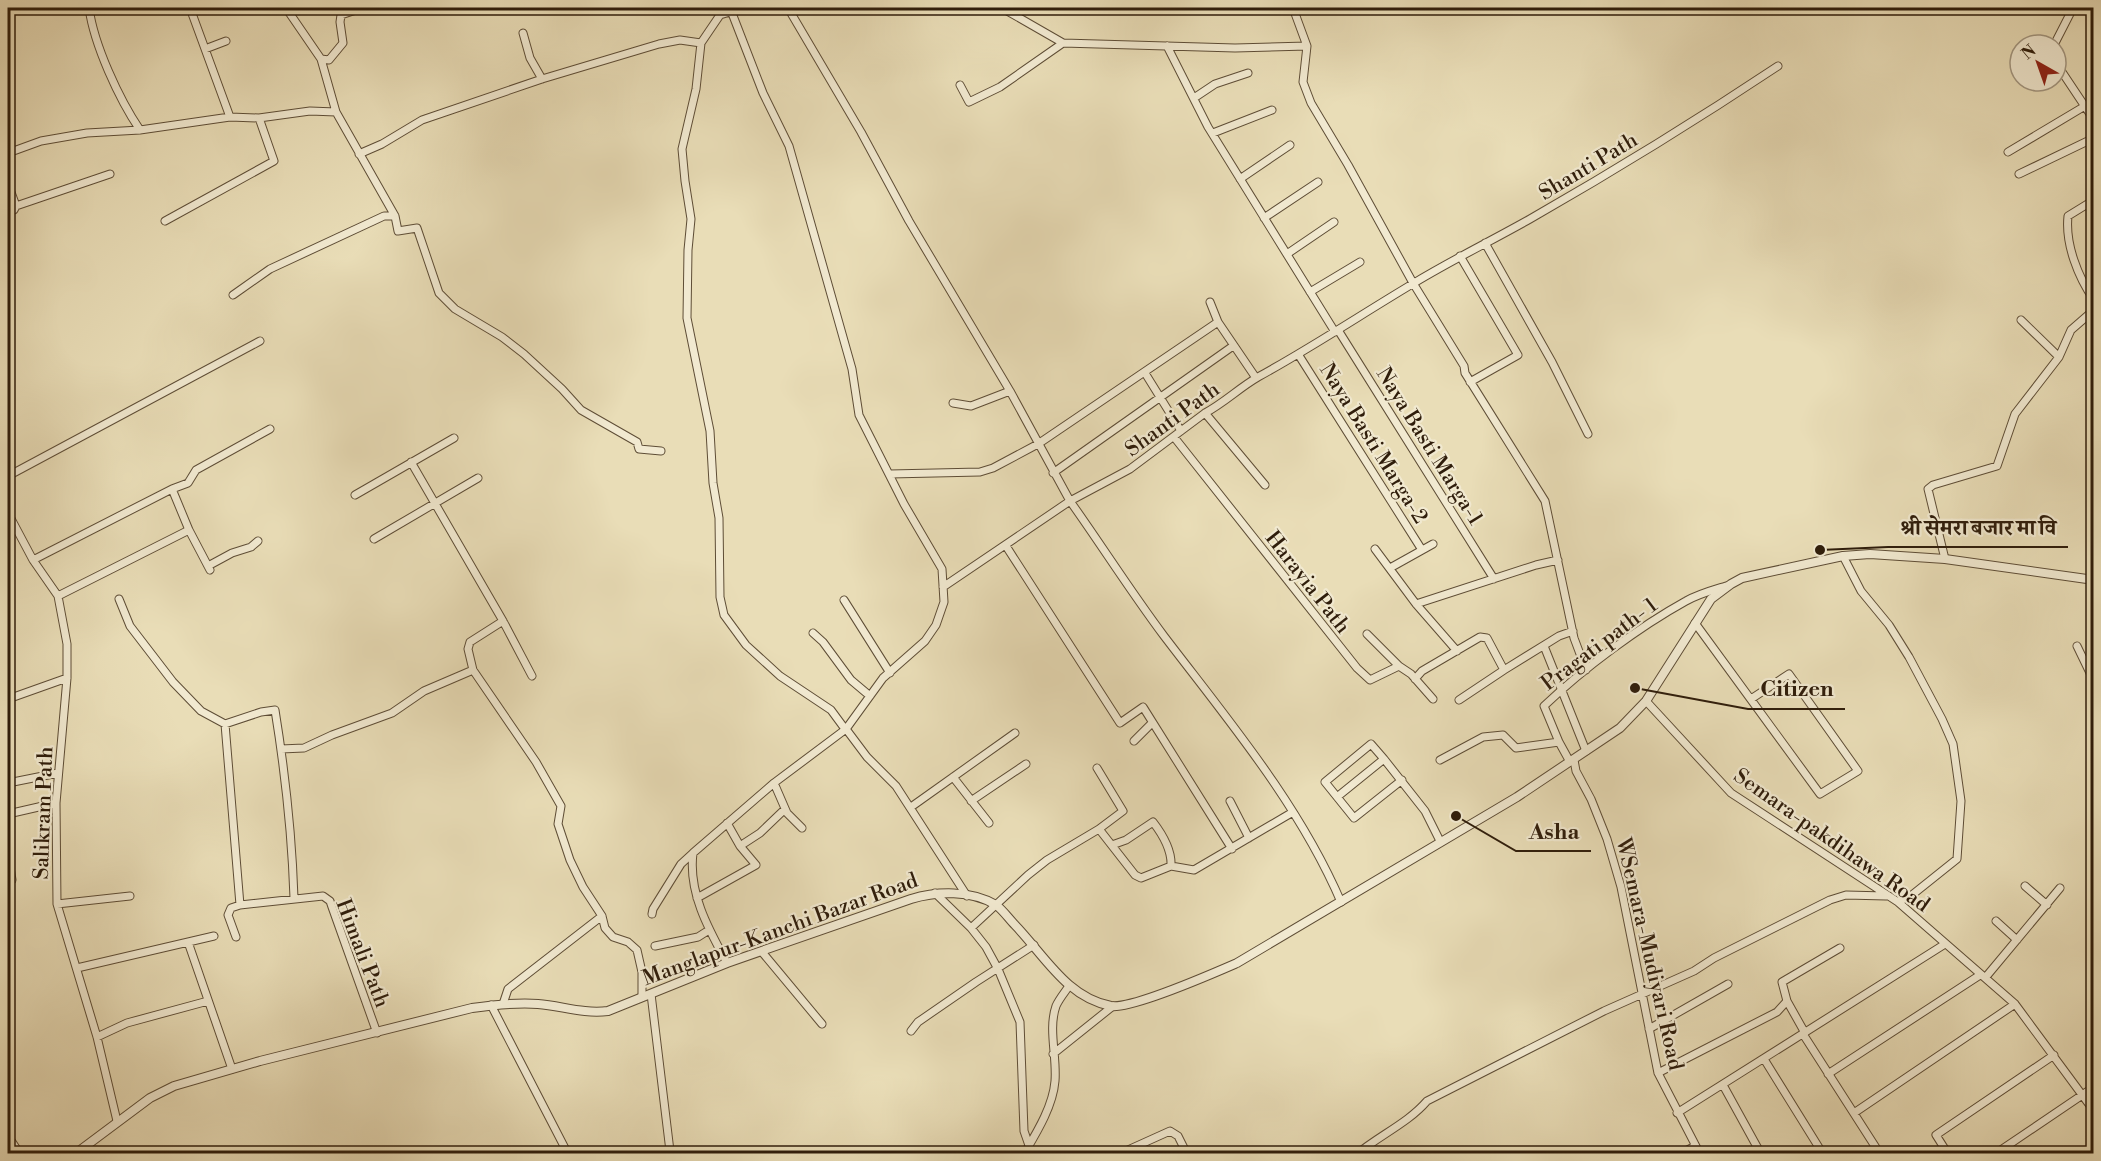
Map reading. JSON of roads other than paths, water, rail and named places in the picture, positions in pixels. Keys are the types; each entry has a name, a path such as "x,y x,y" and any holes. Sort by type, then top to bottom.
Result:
{"street":[{"path":"89,8 92,26 124,107 140,130"},
{"path":"190,8 230,117"},
{"path":"286,8 321,59 336,112 395,216 398,231 417,228 439,293 455,309 502,337 524,354 581,410 637,442 639,449 661,451"},
{"path":"321,59 329,60 343,43 341,15 362,8"},
{"path":"788,8 861,132 909,221 1010,391 1070,501 1162,633 1245,740 1293,812 1341,902"},
{"path":"1002,8 1063,43 1234,48 1307,46"},
{"path":"1293,8 1307,46 1303,82 1311,103 1413,284 1464,366 1465,373 1545,501 1576,647 1586,670"},
{"path":"2060,33 2073,8"},
{"path":"652,915 653,909 681,864 774,783 845,729 883,678 925,641 936,625 944,602 942,570 904,504 859,415 852,369 789,146 763,93 730,10 720,15 701,43 696,89 682,149 691,219 687,318 710,431 718,518 720,597 724,615 746,645 766,665 831,710 845,729 867,757 896,786 967,896"},
{"path":"523,33 530,58 542,79"},
{"path":"359,154 382,144 422,120 542,79 658,44 680,40 701,43"},
{"path":"205,49 226,41"},
{"path":"960,85 969,102 1000,87 1063,43"},
{"name":"Naya Basti Marga-1","path":"1167,46 1240,179 1494,579"},
{"name":"Shanti Path","path":"943,587 1070,501 1130,469 1256,378 1460,256 1528,220 1636,156 1778,66"},
{"path":"1194,98 1215,84 1248,73"},
{"path":"2068,81 2094,120"},
{"path":"2008,152 2085,106"},
{"path":"1214,133 1272,110"},
{"path":"8,153 41,141 87,133 140,130 230,117 259,118 310,111 336,112"},
{"path":"165,221 274,161 259,118"},
{"path":"2019,174 2094,138"},
{"path":"1240,179 1290,145"},
{"path":"8,212 14,210 16,206 110,174"},
{"path":"1264,218 1318,182"},
{"path":"8,184 16,206"},
{"path":"2094,200 2068,216 2067,229 2081,281 2094,300"},
{"path":"233,295 270,270 384,216 395,216"},
{"path":"1287,254 1334,222"},
{"path":"1485,243 1552,362 1588,434"},
{"path":"1460,256 1518,356 1470,381"},
{"path":"1310,292 1360,261"},
{"path":"1210,302 1218,322 1256,378"},
{"path":"1946,559 1928,489 1933,484 1996,466 2016,414 2059,357 2071,330 2094,310"},
{"path":"2021,320 2059,357"},
{"path":"890,474 980,472 993,468 1038,444 1218,322"},
{"path":"8,476 260,341"},
{"path":"1053,473 1233,346"},
{"name":"Naya Basti Marga-2","path":"1298,354 1422,550"},
{"path":"1145,373 1181,432"},
{"path":"953,404 971,406 1010,391"},
{"path":"1205,413 1265,485"},
{"path":"33,560 188,483 196,470 270,429"},
{"name":"Harayia Path","path":"1174,437 1357,668 1370,680 1399,666"},
{"path":"355,495 454,438"},
{"path":"411,462 503,621 532,676"},
{"path":"374,539 477,478"},
{"path":"172,489 189,530 209,568 232,553 251,547 258,541"},
{"name":"Salikram Path","path":"8,513 33,560 58,596 67,644 67,678 56,803 57,904 97,1037 117,1121"},
{"path":"58,596 189,530"},
{"path":"1390,568 1433,544"},
{"path":"1006,546 1120,723 1143,707 1232,849"},
{"path":"1375,549 1416,604 1457,651"},
{"path":"1053,1054 1113,1006 1136,1002 1237,963 1517,797 1586,752 1620,728 1646,701 1711,599 1731,584 1754,575 1843,556 1870,554 1946,559 2094,580"},
{"path":"1843,556 1861,591 1889,625 1909,657 1953,744 1961,801 1957,859 1912,895 1898,902"},
{"path":"1416,604 1558,560"},
{"name":"Pragati path- 1","path":"1572,761 1559,742 1544,706 1586,670 1688,600 1731,584"},
{"path":"119,599 130,626 173,682 201,711 225,724 261,712 275,710 293,864 294,898"},
{"path":"844,600 890,674"},
{"path":"503,621 470,642 468,649 473,670 536,762 561,806 558,824 570,860 602,916 605,928 613,937 628,942 637,950 658,1034 670,1151 674,1154"},
{"path":"1695,623 1787,748 1800,770 1820,794 1858,771 1789,674 1751,699"},
{"path":"1459,700 1559,636 1573,631"},
{"path":"813,633 823,642 851,680 870,696"},
{"path":"1367,634 1433,699"},
{"path":"1415,679 1422,671 1480,637 1487,638 1504,670"},
{"path":"1544,646 1586,752"},
{"path":"2077,646 2093,676"},
{"path":"281,749 304,748 392,713 424,691 473,670"},
{"path":"8,699 67,678"},
{"name":"Semara-pakdihawa Road","path":"1646,701 1731,793 1898,902 2015,1004 2094,1111"},
{"path":"1134,741 1152,723"},
{"path":"225,724 240,905 231,909 228,915 236,937"},
{"path":"911,807 1015,733"},
{"path":"1440,760 1483,737 1503,735 1516,748 1559,742"},
{"path":"1402,780 1354,818 1325,782 1371,744 1402,780 1425,811 1440,841"},
{"path":"1337,797 1384,759"},
{"name":"WSemara-Mudiyari Road","path":"1572,761 1591,799 1621,887 1658,1073 1700,1154"},
{"path":"971,801 1026,764"},
{"path":"971,928 1047,860 1100,829 1123,811 1097,768"},
{"path":"8,783 58,773"},
{"path":"953,777 988,823"},
{"path":"774,783 785,809 802,828"},
{"path":"1230,801 1249,838"},
{"path":"8,814 56,803"},
{"path":"740,846 760,832 785,809"},
{"path":"1100,829 1135,875 1141,878 1171,866 1194,870 1293,812"},
{"path":"1112,845 1126,840 1153,822 1163,834 1172,859 1171,866"},
{"path":"697,898 756,865 740,846 728,823"},
{"path":"693,853 691,871 697,898 709,930 727,963"},
{"path":"8,854 12,880"},
{"path":"2025,886 2047,905"},
{"path":"1828,1074 1982,976 2017,940 2060,888"},
{"path":"935,893 971,928 998,969 1020,1022 1024,1079 1022,1102 1024,1131 1030,1150"},
{"name":"Manglapur-Kanchi Bazar Road","path":"75,1154 117,1121 167,1088 232,1069 472,1008 502,1004 534,1004 593,1013 608,1011 727,963 911,899 935,893 967,896 996,906 1069,986 1088,998 1113,1006"},
{"path":"1357,1154 1376,1138 1415,1114 1427,1101 1604,1011 1694,970 1830,900 1846,895 1886,896"},
{"path":"57,904 130,896"},
{"name":"Himali Path","path":"240,905 323,896 330,901 377,1033"},
{"path":"502,1004 508,989 602,916"},
{"path":"1996,921 2017,940"},
{"path":"655,946 698,937 709,930"},
{"path":"76,968 214,936"},
{"path":"188,942 232,1069"},
{"path":"1677,1113 1945,944"},
{"path":"911,1031 918,1022 976,981 1034,945"},
{"path":"1840,948 1782,982 1787,1001 1804,1033 1880,1154"},
{"path":"762,952 822,1024"},
{"path":"1649,1029 1728,984"},
{"path":"1024,1154 1030,1150 1052,1096 1055,1079 1053,1054 1057,1005 1069,986"},
{"path":"97,1037 127,1023 208,1001"},
{"path":"1658,1073 1777,1012 1787,1001"},
{"path":"1854,1113 2015,1004"},
{"path":"491,1005 568,1154"},
{"path":"1948,1154 1936,1135 2054,1055"},
{"path":"1764,1059 1823,1154"},
{"path":"1723,1085 1761,1154"},
{"path":"1995,1154 2094,1087"},
{"path":"1119,1154 1170,1131 1179,1136 1187,1154"},
{"path":"8,1136 20,1154"},
{"path":"1680,1154 1695,1146"}],"place":[{"name":"श्री सेमरा बजार मा वि","path":"1820,550"},
{"name":"Citizen","path":"1635,688"},
{"name":"Asha","path":"1456,816"}]}
